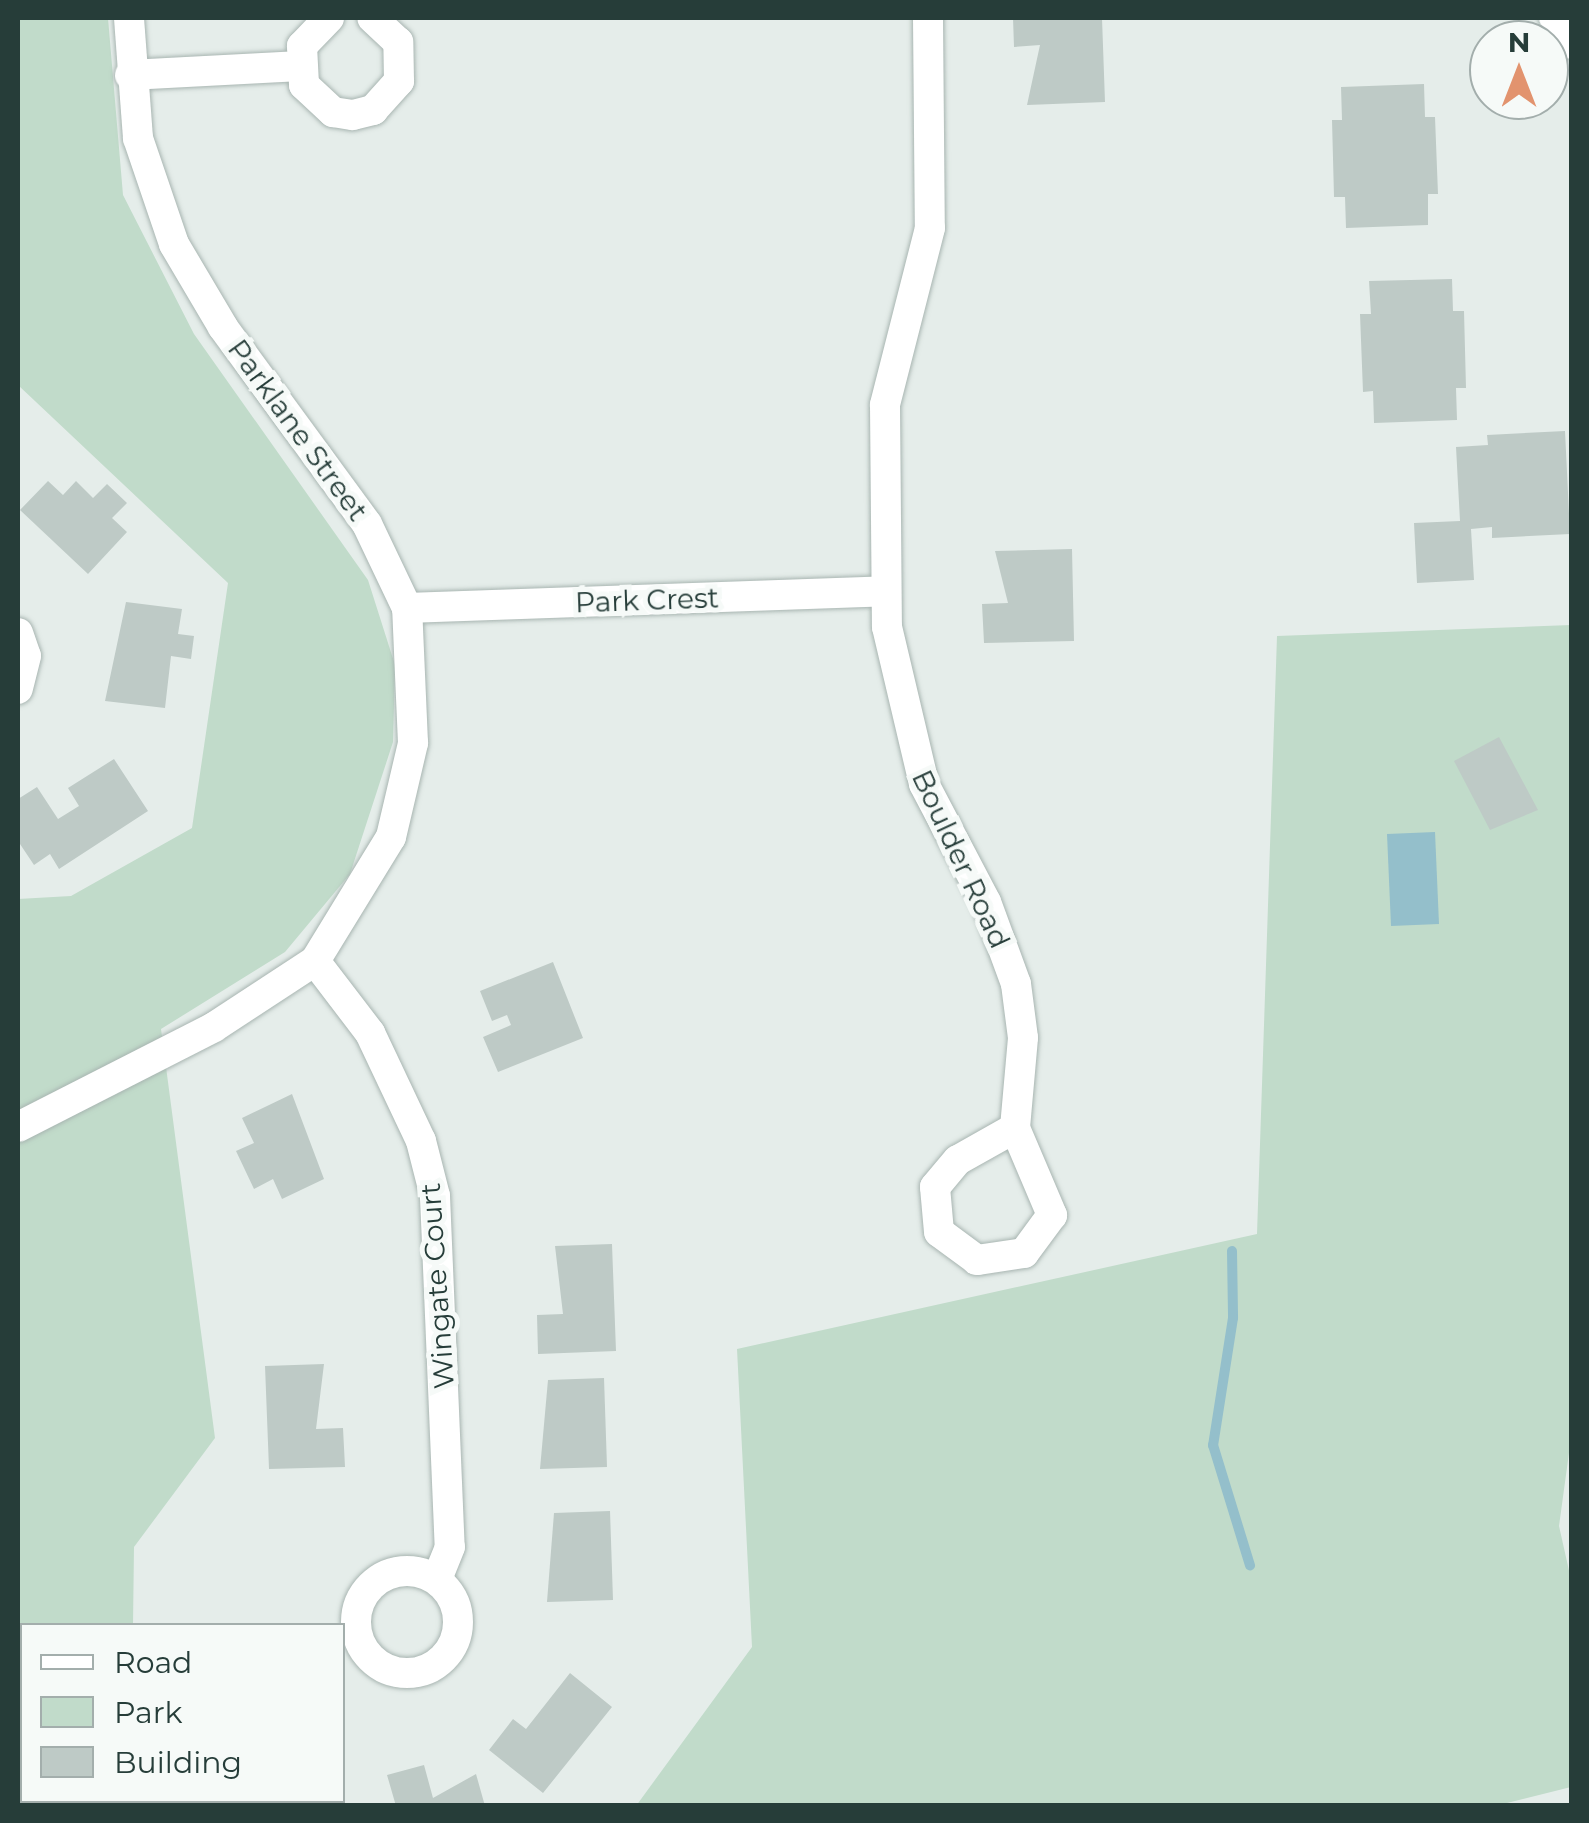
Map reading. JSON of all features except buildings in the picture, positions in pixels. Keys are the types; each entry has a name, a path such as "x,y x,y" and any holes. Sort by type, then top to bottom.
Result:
{"street":[{"path":"328,18 302,46 300,66 324,107 372,110 399,82 402,62 372,18"},
{"name":"Boulder Road","path":"928,18 930,228 885,405 886,591 908,738 1016,984 1024,1038 1015,1128 1052,1214 1024,1253 978,1260 939,1232 935,1188 958,1160 1015,1128"},
{"path":"1554,18 1572,44"},
{"name":"Parklane Street","path":"18,1127 214,1027 315,961 379,864 400,810 415,709 408,608 346,491 197,288 155,199 130,75 130,20"},
{"path":"130,75 300,66"},
{"name":"Park Crest","path":"408,608 886,591"},
{"path":"18,634 26,656 18,689"},
{"name":"Wingate Court","path":"315,961 370,1034 421,1141 435,1196 450,1547 437,1580"}],"green space":[{"path":"18,18 108,18 123,195 194,334 368,580 395,665 393,742 350,874 285,952 161,1029 215,1438 134,1547 133,1623 20,1623 20,1803 222,1805 18,1805 18,899 71,896 192,828 228,583 18,385"},
{"path":"1571,625 1572,1431 1559,1526 1572,1584 1571,1787 1495,1806 636,1806 752,1647 737,1349 1257,1234 1277,636"}],"water":[{"path":"1435,832 1439,924 1391,926 1387,834"}],"waterway":[{"path":"1232,1251 1233,1318 1213,1445 1250,1565"}]}
